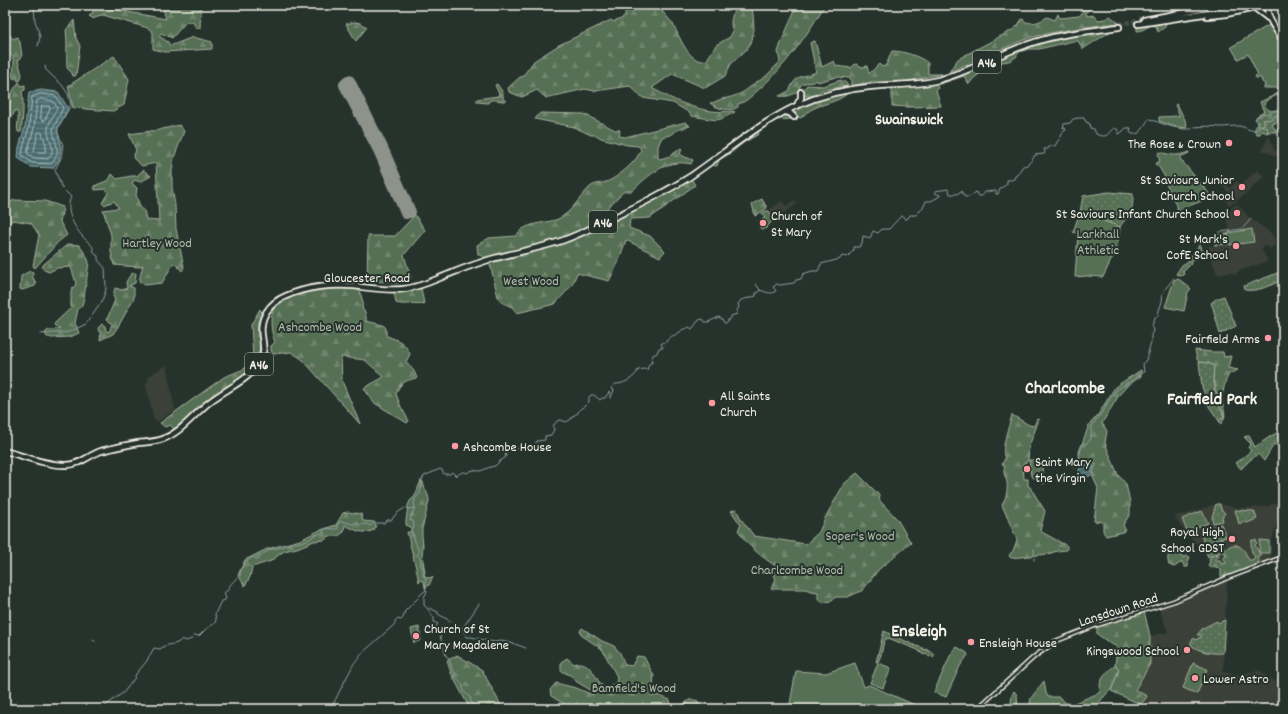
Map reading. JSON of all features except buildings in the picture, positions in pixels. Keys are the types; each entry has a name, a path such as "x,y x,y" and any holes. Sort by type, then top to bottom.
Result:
{"highway":[{"path":"1222,5 1144,20 1138,23 1223,11 1248,5"},
{"path":"1144,20 1223,9 1239,5"},
{"path":"1173,18 1216,15 1253,7 1261,8 1266,5 1271,21 1283,41"},
{"path":"1253,7 1271,21"},
{"name":"A46","path":"742,138 809,98 844,89 918,84 940,80 968,71 1010,51 1036,42 1060,36 1119,26"},
{"name":"A46","path":"742,138 771,117 798,104 844,89"},
{"path":"784,112 790,113 794,117 793,111 801,98 801,93 809,98"},
{"name":"Gloucester Road","path":"5,451 62,466 74,464 100,451 138,443 158,441 180,429 210,402 243,379 258,364 264,350 261,329 262,321 269,308 283,297 300,291 331,286 352,286 392,290 422,286 488,260 544,246 579,234 669,190 742,138"}],"street":[{"name":"Lansdown Road","path":"977,709 1034,656 1058,641 1094,626 1174,601 1227,578 1283,557"}],"shaded area":[{"path":"1269,136 1275,152 1278,148 1283,152 1283,159 1262,150"},
{"path":"1283,159 1283,168 1280,167"},
{"name":"St Saviours Junior Church School","path":"1257,170 1264,176 1259,182 1252,186 1253,188 1229,205 1225,200 1231,195 1221,185 1224,182 1230,188 1237,181 1241,185"},
{"path":"794,200 797,204 781,215 779,212 773,215 770,209 782,201 786,206"},
{"name":"St Mark's CofE School","path":"1238,205 1251,219 1271,233 1277,244 1269,249 1267,245 1261,249 1268,261 1239,271 1235,275 1231,272 1218,275 1205,247 1214,245 1213,236 1219,231 1222,233 1231,231 1226,220 1232,207"},
{"path":"166,365 175,410 158,421 154,420 146,385 149,376"},
{"name":"Royal High School GDST","path":"1283,500 1271,542 1271,560 1228,576 1223,569 1201,549 1179,524 1175,516 1216,504 1240,508 1266,507"},
{"name":"Kingswood School","path":"1227,580 1223,672 1238,675 1259,670 1275,682 1283,668 1283,709 1154,709 1145,705 1146,702 1135,692 1150,663 1151,636 1168,632 1159,608 1194,595"}],"green space":[{"path":"162,5 201,5 200,28 196,28 193,22 186,22 172,38 161,33 159,36 168,42 170,46 193,37 212,42 212,49 165,52 153,49 153,32 148,28 103,15 97,16 94,19 89,16 92,14 95,6 166,19"},
{"path":"638,5 657,5 673,24 689,54 700,61 706,61 716,45 730,37 733,31 731,21 734,5 751,5 754,29 752,40 746,50 731,64 725,76 705,88 672,74 652,88 671,98 701,109 735,112 716,120 692,116 690,113 673,103 643,98 630,86 595,91 585,89 546,98 537,90 522,97 509,92 508,88 520,77 522,77 534,61 559,45 611,20 614,22 625,17 625,13"},
{"path":"797,5 825,5 786,62 767,82 750,97 738,104 738,107 735,109 724,109 716,107 710,103 720,99 732,97 748,89 766,76 780,62 778,52"},
{"path":"1081,5 1094,6 1086,12 1087,16 1094,15 1098,20 1105,19 1110,16 1119,23 1076,28 1033,37 993,53 990,49 972,62 949,72 958,59 1014,29 1022,19 1033,23 1039,22 1047,17 1055,20 1058,14 1061,18 1079,16 1083,12"},
{"path":"74,20 76,38 80,46 76,75 73,76 67,68 66,30"},
{"path":"355,22 367,27 356,41 346,24"},
{"path":"1166,23 1165,27 1158,32 1156,26 1137,31 1137,26 1139,25"},
{"path":"1271,24 1283,45 1283,88 1264,88 1265,84 1262,82 1261,78 1256,78 1255,76 1258,75 1248,54 1238,59 1231,47"},
{"path":"1111,30 1083,49 1078,41 1073,41 1039,49 1029,49 1019,52 1016,57 1009,61 1002,62 997,66 984,70 969,84 964,76 937,85 938,89 936,90 941,106 892,106 892,88 934,83 1046,40"},
{"path":"9,34 13,39 17,37 20,42 22,57 18,60 22,75 20,81 17,80 17,77 14,79 12,76 14,64 12,57 10,54 5,57 5,38"},
{"path":"815,41 822,67 834,61 836,66 851,68 857,64 862,67 867,66 869,74 879,64 884,67 892,51 896,51 916,56 924,60 928,63 928,74 942,74 908,81 871,82 851,86 850,78 836,77 818,82 817,80 814,82 804,83 794,94 779,96 789,91 797,78 816,72 810,43"},
{"path":"114,56 129,79 124,105 113,111 73,108 68,86"},
{"path":"841,80 848,86 823,90 807,97 803,90 807,85 823,86"},
{"path":"19,82 21,86 25,85 25,90 22,91 23,112 21,132 18,132 17,127 17,111 15,111 13,115 8,118 6,116 10,105 10,95"},
{"path":"497,84 503,93 503,99 506,101 493,100 489,101 488,103 477,102 477,99 498,96 499,94 495,85"},
{"path":"844,92 848,93 837,100 812,109 801,118 795,116 795,113 812,102"},
{"path":"1279,93 1267,100 1264,104 1270,110 1276,111 1279,108 1283,110 1283,113 1275,116 1273,119 1263,120 1265,124 1262,126 1267,128 1268,133 1261,131 1260,134 1257,134 1254,130 1257,125 1256,119 1257,116 1264,112 1260,102"},
{"path":"1177,104 1187,124 1186,128 1172,126 1159,121 1159,117 1179,116 1175,105"},
{"path":"1283,112 1283,118 1272,125 1276,130 1282,126 1278,132 1268,132 1261,128 1259,119"},
{"name":"West Wood","path":"540,113 584,114 615,130 620,130 619,136 625,137 686,122 690,126 662,137 658,146 658,158 660,159 670,156 681,148 680,154 693,160 691,164 673,164 651,174 632,191 624,191 590,226 642,200 688,174 695,185 650,218 630,219 629,228 650,236 665,251 660,257 626,240 618,263 609,281 577,273 572,285 555,304 517,313 512,307 501,302 498,297 488,260 478,254 477,245 489,238 516,236 524,228 558,219 571,209 591,186 606,182 621,173 632,163 641,149 638,146 627,145 601,138 596,135 591,135 574,127 535,119"},
{"path":"789,114 792,118 791,119 777,120 770,123 758,132 759,134 719,160 717,166 710,165 772,121"},
{"name":"Hartley Wood","path":"179,125 184,131 174,158 172,188 175,205 176,229 184,267 182,271 175,264 173,264 162,283 145,285 139,281 143,265 139,267 114,265 111,252 111,235 103,210 119,208 114,201 104,205 102,203 108,193 106,189 95,190 94,186 109,180 112,174 117,179 137,176 143,170 151,176 140,182 135,180 132,183 137,188 136,195 141,209 144,210 146,220 159,221 156,163 142,166 133,158 136,150 129,134 159,130"},
{"path":"1159,152 1180,155 1189,152 1180,157 1181,160 1212,197 1178,210 1165,181 1166,179 1159,167 1155,164 1160,161 1158,156"},
{"path":"1109,192 1133,194 1131,211 1120,227 1080,212 1083,196"},
{"path":"762,199 767,208 755,216 752,204"},
{"path":"14,200 45,201 63,207 60,222 67,235 58,242 35,268 33,266 39,235 31,223 13,220 5,225 5,206"},
{"path":"769,211 774,219 765,229 762,229 760,228 761,221 765,217 762,213"},
{"name":"Larkhall Athletic","path":"1080,212 1120,227 1117,248 1103,277 1075,277 1078,234 1073,232"},
{"path":"415,215 425,230 404,255 411,278 398,283 367,281 368,236 395,236"},
{"path":"1252,229 1254,242 1230,245 1228,233"},
{"path":"1228,234 1229,244 1215,245 1214,235"},
{"path":"68,244 79,245 89,262 84,298 82,305 78,309 75,323 79,333 70,337 51,338 47,337 45,333 48,330 60,329 54,325 71,308 71,292 76,283 71,267 57,268 49,272 44,270 42,267"},
{"path":"1200,244 1202,254 1201,257 1196,259 1194,258 1190,262 1191,264 1183,272 1184,275 1180,276 1176,274 1182,265 1187,262"},
{"path":"30,271 33,272 32,276 36,283 35,286 22,290 20,289 21,276"},
{"path":"1280,272 1283,280 1260,289 1245,290 1244,286"},
{"path":"136,273 135,283 129,286 134,288 134,298 113,334 100,340 101,332 99,332 98,328 102,324 105,326 106,331 109,332 112,324 107,319 115,300 113,296 115,288 122,290 127,288 126,282 131,274"},
{"path":"1177,279 1191,289 1188,292 1184,311 1165,307 1174,280"},
{"name":"Ashcombe Wood","path":"341,287 360,291 366,321 383,325 386,328 387,336 398,340 410,354 406,362 414,371 417,378 401,385 396,394 409,421 407,423 373,402 364,388 384,377 365,360 341,357 342,381 360,424 302,359 291,352 274,354 271,351 271,346 275,342 272,334 271,316 274,308 279,303 294,295 304,292"},
{"path":"421,288 424,304 396,303 394,292"},
{"path":"1224,296 1236,326 1220,334 1211,303"},
{"path":"260,309 262,313 258,322 258,330 261,351 258,362 248,374 175,430 170,425 165,427 160,423 224,377 244,369 253,357 251,325"},
{"path":"1195,350 1223,352 1224,357 1231,356 1228,368 1238,370 1229,374 1225,383 1222,403 1225,417 1221,424 1219,421 1224,416 1220,408 1220,401 1215,390 1213,380 1214,366 1209,363 1199,362"},
{"path":"1199,362 1209,363 1214,366 1213,380 1215,390 1224,416 1219,421 1208,405 1214,403 1212,394 1212,399 1207,401 1202,387"},
{"path":"1141,370 1141,376 1126,387 1119,395 1102,423 1107,431 1105,443 1118,475 1126,484 1130,502 1130,514 1123,525 1125,529 1123,532 1106,536 1103,531 1103,522 1094,521 1098,488 1092,475 1096,464 1080,464 1079,452 1089,425 1098,415 1115,387"},
{"path":"1012,415 1029,425 1034,426 1037,419 1039,420 1029,446 1028,461 1023,464 1024,479 1028,479 1028,486 1045,511 1040,531 1067,546 1067,550 1048,554 1011,558 1009,556 1013,551 1017,540 1002,505 1006,497 1007,480 1004,473 1005,466 1002,464 1005,459 1004,443"},
{"path":"1283,429 1283,448 1274,444 1264,461 1258,454 1241,469 1236,463 1251,451 1248,447 1251,444 1244,437 1249,436 1255,447"},
{"path":"1029,460 1040,460 1044,484 1031,476"},
{"name":"Soper's Wood","path":"857,473 879,495 880,501 897,519 911,543 879,569 863,590 848,597 836,597 823,603 818,599 818,592 805,589 771,589 776,579 772,572 777,567 760,555 746,541 738,530 741,525 731,511 736,509 741,519 754,536 806,544 819,532 844,484"},
{"path":"421,480 429,501 422,529 424,575 428,578 433,577 426,588 422,580 419,582 407,532 411,532 411,527 406,525 408,506 410,501 415,496"},
{"path":"1216,504 1220,504 1221,509 1225,513 1222,517 1223,521 1213,523 1212,517"},
{"path":"1235,510 1254,511 1257,519 1239,524"},
{"path":"1202,511 1208,523 1187,531 1182,519"},
{"path":"348,512 361,514 363,521 374,522 376,525 374,530 363,532 345,525 344,532 338,536 329,536 325,540 314,541 297,548 284,551 271,561 252,567 250,577 245,586 238,575 245,560 267,549 300,540 318,531 336,525 343,513"},
{"path":"1221,524 1226,537 1204,544 1200,531"},
{"path":"1252,540 1256,540 1257,543 1255,545 1261,556 1257,556 1259,560 1258,564 1223,579 1221,577 1221,569 1215,567 1211,568 1208,565 1210,562 1209,560 1214,554 1219,555 1215,560 1220,560 1222,565 1223,563 1225,564 1226,562 1223,560 1226,555 1224,551 1230,546 1234,545 1240,546 1249,560 1252,560 1255,557 1251,549"},
{"path":"1260,540 1269,541 1269,553 1259,553"},
{"path":"1221,543 1224,551 1208,557 1205,549"},
{"path":"1176,547 1178,547 1183,558 1187,556 1190,557 1188,567 1185,567 1182,562 1174,567 1169,565 1169,554"},
{"path":"1144,611 1150,636 1150,664 1135,690 1147,696 1140,704 1111,691 1119,669 1115,666 1117,647 1097,634 1097,627"},
{"path":"1225,620 1223,653 1206,652 1191,645 1191,641 1194,638 1196,640 1201,638 1201,635 1197,635 1203,628 1217,621 1218,623"},
{"path":"419,627 421,640 414,643 411,629"},
{"name":"Bamfield's Wood","path":"582,628 602,641 614,646 620,653 625,665 632,666 637,656 644,657 654,676 652,693 670,700 672,709 572,709 551,696 550,690 556,683 576,688 593,695 592,691 577,682 570,675 561,671 561,662 567,658 574,664 585,664 589,667 605,689 616,683 617,677 602,649 581,635 580,631"},
{"path":"884,631 930,651 934,654 933,658 922,654 918,650 888,638 884,641 881,655 878,662 876,662"},
{"path":"957,647 968,655 960,666 946,697 934,692 951,654"},
{"path":"457,655 482,670 503,709 470,709 451,673 447,661"},
{"path":"855,663 864,687 869,685 924,709 789,709 796,671 826,673"},
{"path":"878,663 891,668 883,688 870,683"},
{"name":"Lower Astro","path":"1193,663 1207,669 1197,694 1183,688"},
{"path":"1115,666 1119,669 1112,688 1101,700 1096,709 1029,709 1031,698 1044,681 1048,697 1059,697 1066,703 1072,704 1099,693 1102,680 1108,671"},
{"path":"1014,691 1017,695 1018,709 1010,709 1012,696"},
{"name":"Bamfield's Wood","path":"689,700 698,701 701,709 674,709 684,704"}],"water":[{"path":"41,90 58,92 68,108 57,130 61,146 59,160 53,168 31,167 18,158 19,147 25,126 29,92"},
{"path":"1083,465 1088,465 1091,467 1093,465 1094,466 1090,476 1079,478 1079,469"}],"waterway":[{"path":"5,9 6,5"},
{"path":"34,5 35,21 40,37 38,46"},
{"path":"41,334 69,332 86,324 101,303 106,288 105,268 98,260 98,256 94,253 92,245 82,236 73,222 69,212 69,202 71,197 62,188 55,170 61,158 63,145 58,133 58,128 71,105 68,94 62,85 46,70 45,66"},
{"path":"1150,119 1169,126 1185,129 1201,126 1239,126 1256,130 1259,129 1259,124 1255,119 1257,116 1270,113 1274,110 1283,110"},
{"path":"476,709 471,702 470,697 464,692 462,683 454,676 455,674 449,658 446,656 440,636 440,629 436,626 438,624 434,622 434,618 424,605 424,597 427,592 425,588 426,578 423,576 423,568 420,566 421,563 417,555 419,552 411,530 414,527 413,521 410,520 415,507 415,499 420,493 424,476 440,469 444,474 450,474 452,472 456,476 462,472 467,473 472,470 481,471 495,466 506,457 505,453 515,449 532,448 537,441 545,440 545,436 551,435 554,430 553,426 557,421 561,420 566,422 578,413 579,410 589,402 589,397 591,395 594,395 600,400 605,398 609,392 611,398 614,390 611,389 614,384 628,380 634,376 638,370 647,370 649,364 653,362 651,360 653,355 657,353 659,348 663,348 661,344 683,329 689,327 692,329 699,320 703,319 705,322 708,322 719,317 724,323 726,323 731,316 737,314 739,307 738,304 741,300 756,296 756,293 760,290 772,293 776,291 773,287 777,284 794,283 796,280 801,279 803,274 818,271 821,264 840,259 842,256 847,257 854,250 854,247 859,247 862,243 863,236 870,238 873,231 878,233 882,229 889,229 901,216 904,217 905,220 910,215 916,215 924,206 926,201 931,201 940,196 935,193 935,191 948,189 950,194 957,194 961,191 965,197 969,197 976,192 978,196 982,196 985,192 994,191 998,194 1000,189 1007,184 1007,180 1014,179 1023,166 1027,165 1035,155 1044,154 1044,149 1048,149 1050,146 1055,146 1063,132 1066,130 1063,128 1064,124 1070,123 1073,119 1084,118 1086,122 1089,123 1090,128 1094,129 1096,134 1101,136 1106,136 1112,129 1115,128 1118,130 1118,134 1126,128 1131,128 1130,132 1132,134 1138,133 1142,130 1148,120"},
{"path":"1220,232 1242,229 1251,219"},
{"path":"1074,469 1075,460 1079,458 1082,444 1087,443 1091,439 1092,425 1104,410 1115,391 1144,372 1143,364 1146,360 1151,342 1154,318 1158,316 1162,294 1174,278"},
{"path":"756,284 760,290"},
{"path":"101,709 124,692 146,662 154,648 160,649 177,643 182,639 186,641 192,639 194,635 199,636 215,623 215,614 221,601 225,600 226,598 224,593 240,576 245,562 251,558 253,557 258,560 261,555 268,550 310,539 314,535 323,533 324,529 337,529 338,523 342,521 352,524 357,522 360,525 366,524 371,526 374,523 384,523 387,520 391,520 397,513 405,508"},
{"path":"407,509 414,508"},
{"path":"1034,549 1034,555"},
{"path":"419,596 426,590"},
{"path":"331,709 355,661 359,659 360,655 395,624 397,619 401,620 405,611 418,598"},
{"path":"462,629 479,604"},
{"path":"429,608 461,627 467,637 494,642 501,641 526,648"}],"runway":[{"path":"349,81 382,148 410,212 406,213 379,150 345,85 349,81"}],"tunnel":[{"path":"1119,24 1138,21"}],"place":[{"name":"The Rose & Crown","path":"1229,143"},
{"name":"St Saviours Junior Church School","path":"1242,187"},
{"name":"St Saviours Infant Church School","path":"1237,213"},
{"name":"Church of St Mary","path":"763,223"},
{"name":"St Mark's CofE School","path":"1236,246"},
{"name":"Fairfield Arms","path":"1268,338"},
{"name":"All Saints Church","path":"712,403"},
{"name":"Ashcombe House","path":"455,446"},
{"name":"Saint Mary the Virgin","path":"1027,469"},
{"name":"Royal High School GDST","path":"1232,539"},
{"name":"Church of St Mary Magdalene","path":"416,636"},
{"name":"Ensleigh House","path":"971,642"},
{"name":"Kingswood School","path":"1187,650"},
{"name":"Lower Astro","path":"1195,678"}],"district":[{"name":"Swainswick","path":"909,118"},
{"name":"Charlcombe","path":"1065,387"},
{"name":"Fairfield Park","path":"1212,398"},
{"name":"Ensleigh","path":"919,630"}],"park label":[{"name":"Charlcombe Wood","path":"797,569"}]}
